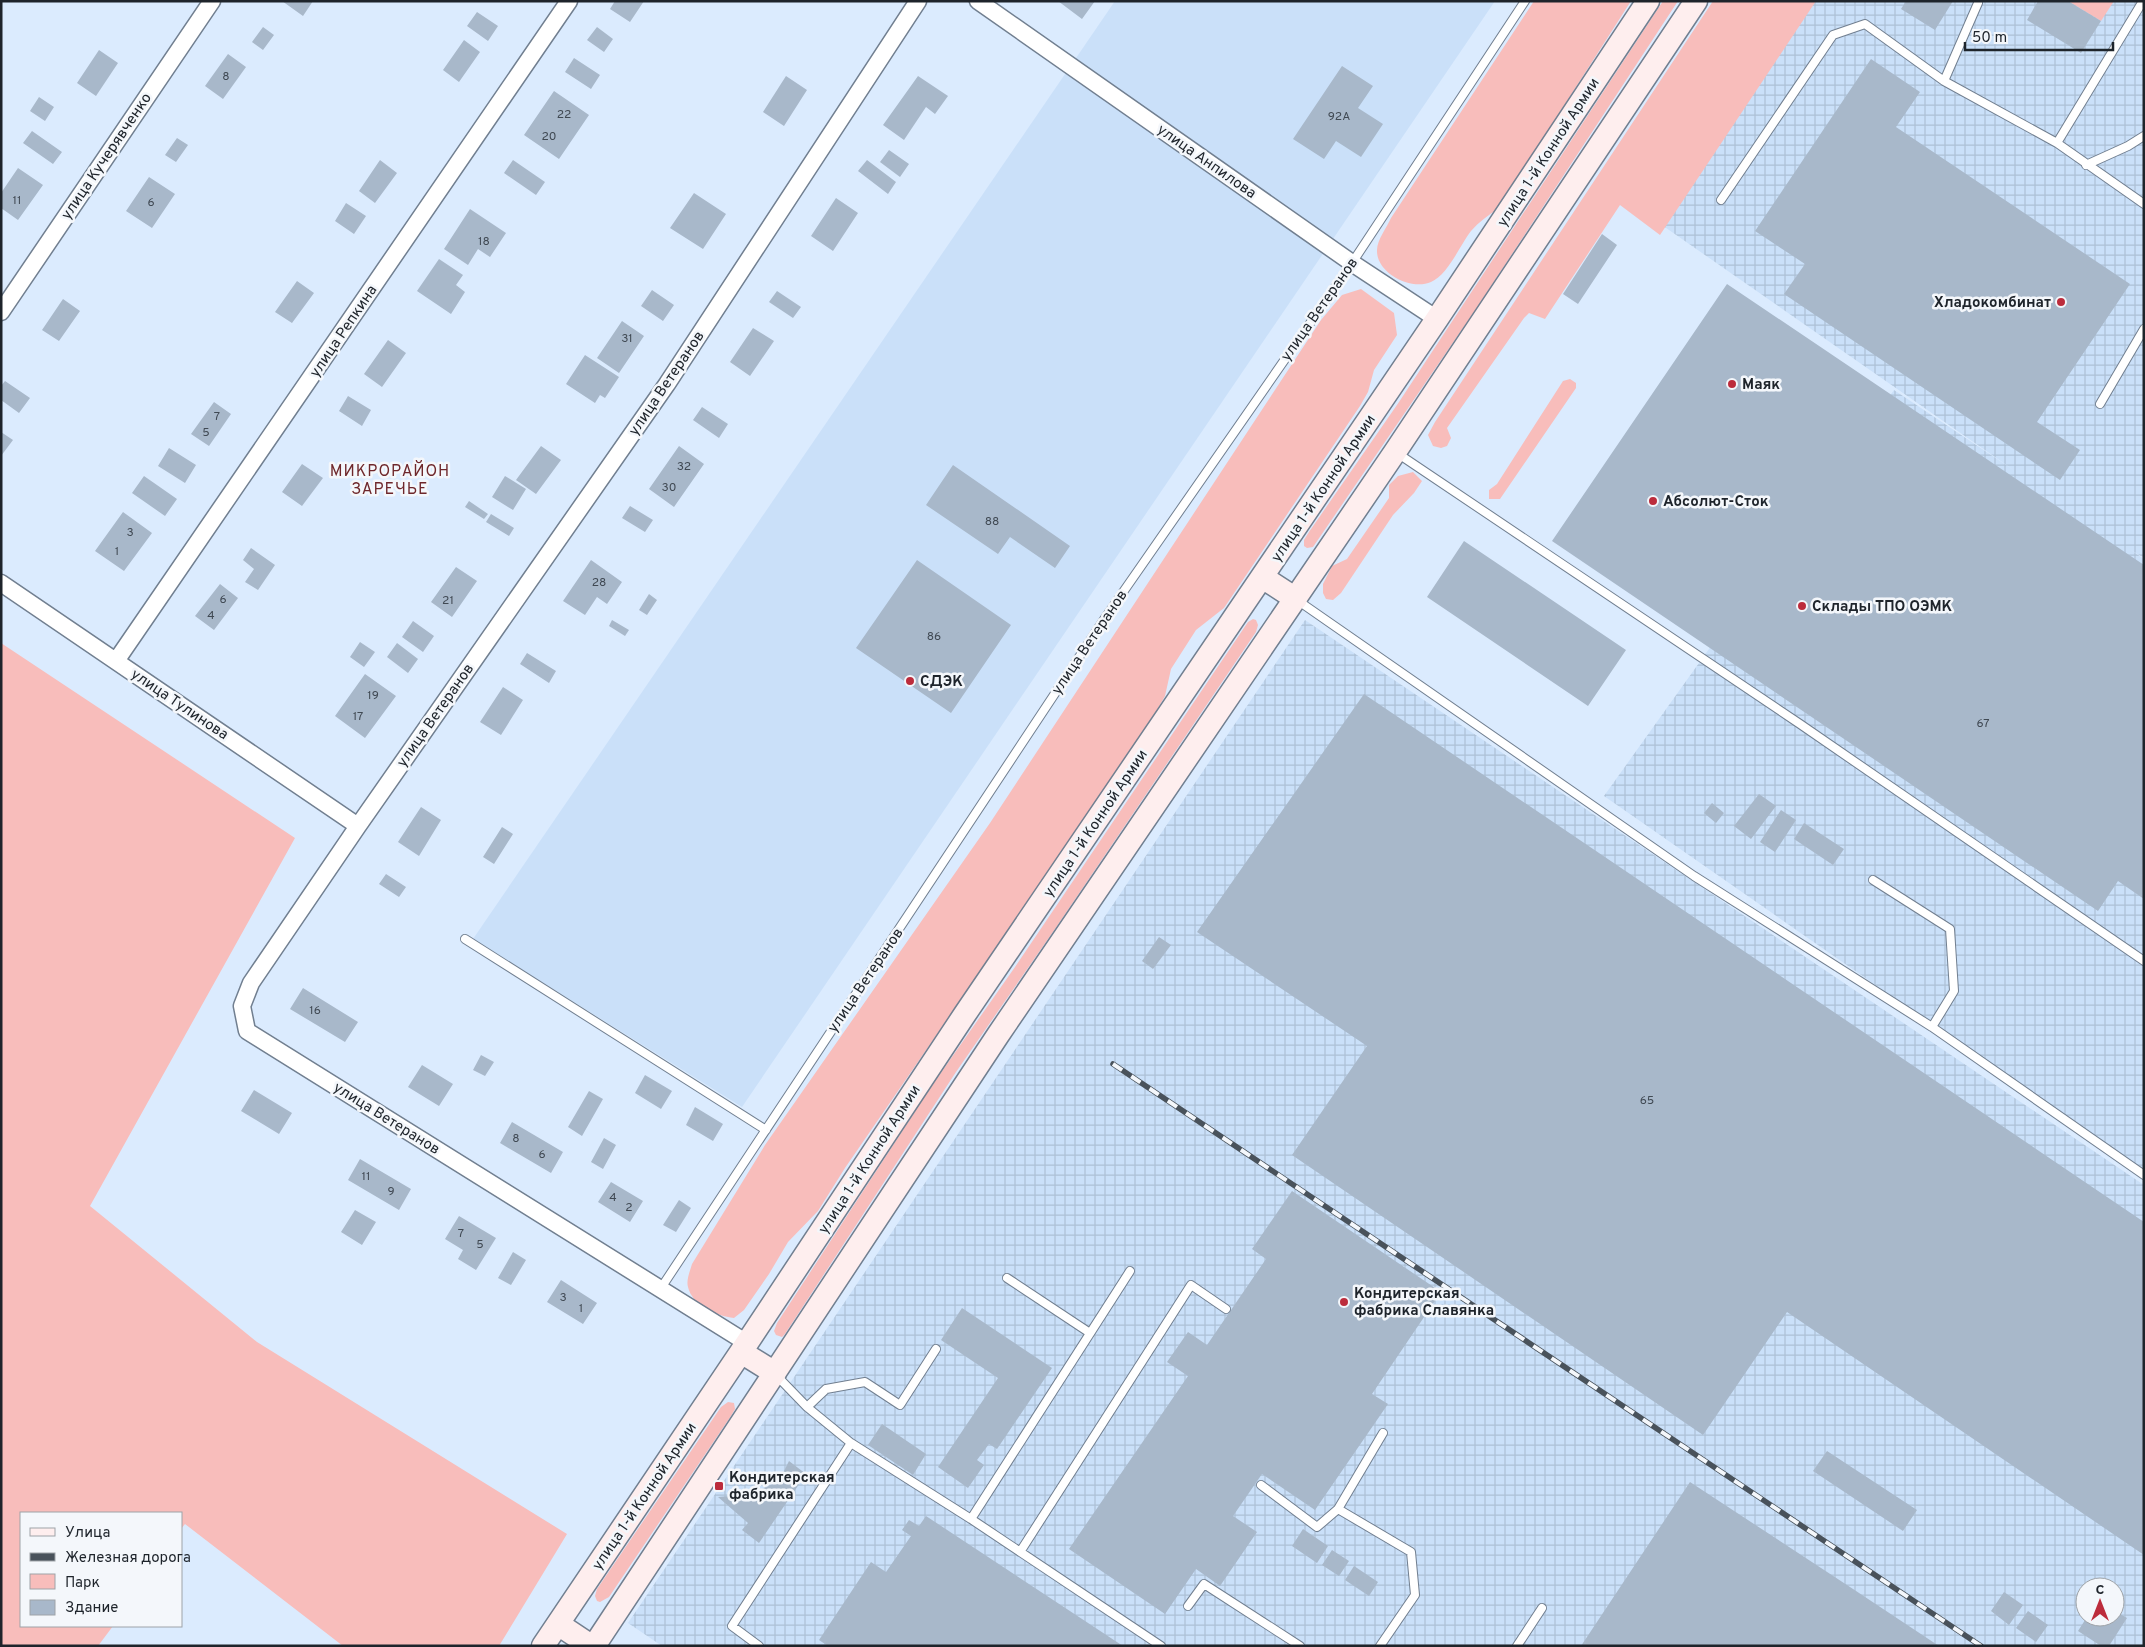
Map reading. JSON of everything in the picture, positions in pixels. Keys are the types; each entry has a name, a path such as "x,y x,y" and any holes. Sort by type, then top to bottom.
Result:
{"main road":[{"name":"улица 1-й Конной Армии","path":"543,1646 965,1014 1437,319 1648,1"},
{"path":"558,1624 593,1646 998,1035 1296,599 1696,1"},
{"path":"1262,577 1296,599"},
{"path":"744,1347 775,1373"}],"street":[{"name":"улица Кучерявченко","path":"1,312 212,1"},
{"name":"улица Репкина","path":"116,661 569,1"},
{"name":"улица Ветеранов","path":"744,1347 661,1288 247,1031 242,1006 251,984 358,826 667,384 918,1"},
{"name":"улица Анпилова","path":"978,1 1352,263 1437,319"},
{"name":"улица Тулинова","path":"1,584 358,826"}],"lane":[{"name":"улица Ветеранов","path":"661,1288 1104,618 1352,263 1525,1"},
{"path":"2056,144 2143,1"},
{"path":"1944,81 1978,3"},
{"path":"1721,200 1833,36 1865,24 1944,81 2056,144 2144,204"},
{"path":"2086,165 2128,146 2144,136"},
{"path":"2100,404 2144,329"},
{"path":"1395,452 1792,719 2144,961"},
{"path":"1296,599 1694,876 1932,1027 2144,1175"},
{"path":"1872,880 1950,929 1954,991 1932,1027"},
{"path":"466,939 766,1130"},
{"path":"971,1518 1130,1272"},
{"path":"1007,1278 1090,1333"},
{"path":"1020,1552 1191,1284 1226,1309"},
{"path":"807,1407 826,1389 865,1382 900,1405 936,1349"},
{"path":"775,1373 807,1407 851,1443 971,1518 1161,1646"},
{"path":"1261,1485 1317,1527 1338,1509 1383,1433"},
{"path":"759,1646 732,1626 851,1443"},
{"path":"1338,1509 1410,1552 1415,1595 1380,1646"},
{"path":"1188,1606 1204,1584 1300,1646"},
{"path":"1517,1646 1542,1608"}],"shaded area":[{"path":"1115,1 1495,1 742,1107 473,939"},
{"path":"1770,1 2144,1 2144,558 2131,550 2144,559 2144,1172 1604,796 1894,390 2015,471 1636,207"},
{"path":"1305,620 2144,1185 2144,1646 662,1646 628,1623"}],"green space":[{"path":"1534,1 1631,1 1498,209 1471,231 1443,273 1437,278 1431,282 1414,284 1396,278 1388,273 1378,258 1377,246 1380,238 1391,218"},
{"path":"1663,1 1678,1 1476,309 1313,547 1307,548 1304,546 1304,540 1309,532 1399,402"},
{"path":"1713,1 1816,1 1660,235 1620,205 1545,319 1529,313 1524,318 1447,428 1451,438 1447,446 1441,448 1433,446 1428,435 1435,422"},
{"path":"2068,1 2114,1 2101,21"},
{"path":"1361,289 1394,313 1397,335 1374,370 1368,392 1360,406 1224,608 1196,630 1171,669 1165,696 1157,710 1037,889 845,1168 818,1211 788,1242 744,1310 734,1318 720,1315 706,1308 694,1299 688,1287 688,1278 692,1264 765,1145 990,823 1321,320 1342,295"},
{"path":"1570,379 1576,383 1576,388 1500,499 1489,499 1489,490 1497,484 1563,381"},
{"path":"1413,472 1422,481 1414,493 1393,515 1341,593 1333,600 1326,599 1323,593 1323,584 1332,566 1347,559 1389,498 1389,485 1398,476"},
{"path":"1253,619 1256,620 1258,625 1256,632 956,1072 785,1334 782,1337 776,1335 774,1331 777,1323 933,1084 1015,967 1248,622"},
{"path":"1,643 295,838 90,1206 257,1342 567,1534 499,1646 343,1646 185,1524 182,1528 182,1512 20,1512 20,1627 112,1627 98,1646 1,1646"},
{"path":"728,1402 734,1403 735,1409 731,1416 609,1597 600,1602 597,1601 595,1596 597,1589 721,1407"}],"building":[{"path":"282,1 313,1 303,16"},
{"path":"615,1 644,1 630,22 610,9"},
{"path":"1058,1 1095,1 1082,19"},
{"path":"1906,1 1953,1 1935,30 1901,9"},
{"path":"2038,1 2068,1 2101,21 2081,53 2027,20"},
{"path":"477,12 498,26 488,41 467,26"},
{"path":"263,27 274,35 263,50 252,42"},
{"path":"597,27 613,39 604,52 587,40"},
{"path":"464,40 480,52 459,82 443,70"},
{"path":"99,50 118,63 96,96 77,83"},
{"path":"228,54 246,67 223,99 205,86"},
{"path":"574,58 600,75 591,89 565,72"},
{"path":"1871,59 1920,92 1896,127 2130,284 2037,422 2080,450 2060,480 1784,294 1805,264 1755,231"},
{"path":"1342,66 1373,86 1358,108 1383,124 1361,157 1336,141 1324,159 1293,139"},
{"path":"786,76 807,90 784,126 763,112"},
{"path":"918,76 948,96 935,114 926,107 904,140 883,125"},
{"path":"554,91 589,115 559,159 524,135"},
{"path":"39,97 54,107 45,121 30,111"},
{"path":"32,131 62,152 53,164 23,143"},
{"path":"177,138 188,145 176,162 165,155"},
{"path":"889,150 909,164 900,177 880,162"},
{"path":"380,160 397,173 375,203 359,191"},
{"path":"513,160 545,182 536,195 504,173"},
{"path":"867,160 896,182 888,194 858,171"},
{"path":"18,168 43,185 18,220 1,208 1,193"},
{"path":"149,177 175,194 152,228 126,211"},
{"path":"694,193 726,214 703,249 670,228"},
{"path":"836,198 858,213 833,251 811,236"},
{"path":"346,203 366,216 354,234 335,221"},
{"path":"470,209 506,233 490,257 478,249 468,265 444,249"},
{"path":"1602,234 1617,245 1578,304 1563,294"},
{"path":"439,259 463,275 456,285 465,292 451,314 417,291"},
{"path":"297,281 314,293 292,323 275,312"},
{"path":"1727,284 2144,565 2144,899 2118,881 2098,911 1552,541"},
{"path":"652,290 674,305 663,321 641,306"},
{"path":"777,291 801,307 793,318 769,302"},
{"path":"63,299 80,311 59,341 42,330"},
{"path":"622,321 644,336 619,373 597,358"},
{"path":"753,328 774,341 750,376 730,362"},
{"path":"388,340 406,353 382,387 364,374"},
{"path":"585,355 619,377 605,398 600,395 595,403 566,384"},
{"path":"5,381 30,398 19,413 1,400 1,386"},
{"path":"348,396 371,410 362,426 339,411"},
{"path":"214,402 231,414 209,446 191,434"},
{"path":"702,407 728,424 719,438 693,420"},
{"path":"1,432 13,440 1,456"},
{"path":"541,446 561,460 536,494 516,480"},
{"path":"679,446 704,464 674,507 649,489"},
{"path":"169,448 196,465 185,483 158,466"},
{"path":"302,464 323,478 302,506 282,492"},
{"path":"953,465 1070,546 1055,568 1010,537 998,554 926,505"},
{"path":"144,476 177,499 165,516 132,493"},
{"path":"505,476 526,489 513,510 492,497"},
{"path":"469,501 488,514 484,519 465,507"},
{"path":"630,506 653,520 645,532 622,518"},
{"path":"123,512 152,533 124,571 95,551"},
{"path":"491,514 514,528 509,536 486,522"},
{"path":"1464,541 1626,650 1588,706 1427,597"},
{"path":"251,548 275,565 258,590 245,582 254,569 243,560"},
{"path":"591,560 622,582 607,604 597,597 585,615 563,601"},
{"path":"917,560 1011,625 951,713 856,648"},
{"path":"456,567 477,581 452,617 431,602"},
{"path":"220,584 238,598 214,630 195,616"},
{"path":"649,594 657,600 647,615 639,610"},
{"path":"612,620 629,630 625,636 609,626"},
{"path":"413,621 434,636 423,652 402,637"},
{"path":"360,642 375,652 364,667 350,657"},
{"path":"397,643 418,659 408,673 387,657"},
{"path":"527,653 556,671 549,683 520,664"},
{"path":"365,674 396,696 365,738 335,716"},
{"path":"503,687 523,700 501,735 480,722"},
{"path":"1364,694 2144,1222 2144,1555 1787,1312 1703,1435 1292,1155 1367,1046 1197,932"},
{"path":"1759,794 1776,806 1751,839 1734,826"},
{"path":"1712,803 1724,813 1716,823 1704,813"},
{"path":"421,807 441,820 419,856 398,842"},
{"path":"1781,810 1796,820 1775,852 1760,842"},
{"path":"1804,823 1844,849 1833,865 1794,839"},
{"path":"502,827 513,834 494,864 483,857"},
{"path":"386,874 406,887 399,897 379,884"},
{"path":"1159,937 1171,945 1153,969 1142,961"},
{"path":"303,988 358,1022 345,1042 290,1009"},
{"path":"481,1055 494,1062 485,1076 473,1070"},
{"path":"422,1065 453,1084 439,1106 408,1087"},
{"path":"645,1075 672,1091 661,1109 635,1093"},
{"path":"254,1090 292,1113 279,1134 241,1111"},
{"path":"589,1091 603,1099 582,1136 568,1127"},
{"path":"695,1107 723,1124 713,1141 686,1125"},
{"path":"512,1122 563,1152 551,1173 500,1143"},
{"path":"604,1138 616,1145 603,1169 591,1162"},
{"path":"360,1159 411,1189 399,1210 348,1180"},
{"path":"611,1182 643,1201 630,1222 598,1202"},
{"path":"1292,1191 1441,1292 1372,1394 1388,1404 1315,1510 1262,1474 1233,1516 1257,1532 1220,1586 1196,1569 1165,1614 1069,1549 1188,1376 1167,1362 1188,1332 1207,1345 1266,1259 1252,1249"},
{"path":"679,1200 691,1208 676,1232 663,1225"},
{"path":"355,1210 376,1222 362,1245 341,1232"},
{"path":"459,1216 496,1238 476,1270 458,1259 463,1250 445,1239"},
{"path":"513,1252 526,1260 511,1285 498,1278"},
{"path":"561,1280 597,1303 583,1324 547,1302"},
{"path":"962,1308 1052,1368 997,1449 989,1444 977,1460 984,1465 968,1488 938,1467 998,1378 941,1340"},
{"path":"882,1424 926,1454 913,1475 868,1445"},
{"path":"1827,1451 1917,1510 1903,1531 1813,1471"},
{"path":"789,1461 806,1474 759,1543 742,1530 748,1523 718,1497 752,1494 779,1481"},
{"path":"1690,1482 1850,1587 1939,1646 1581,1646"},
{"path":"926,1516 1123,1646 828,1646 819,1640 871,1562 886,1572 911,1536 902,1530 909,1520 919,1526"},
{"path":"1303,1529 1328,1546 1317,1563 1292,1546"},
{"path":"1332,1550 1349,1561 1339,1576 1322,1565"},
{"path":"1354,1566 1378,1582 1369,1596 1345,1580"},
{"path":"2004,1592 2023,1605 2009,1625 1991,1611"},
{"path":"2028,1611 2048,1625 2036,1642 2016,1628"},
{"path":"2081,1627 2121,1627 2109,1646 2101,1646 2078,1631"}],"railway":[{"path":"1113,1064 1981,1646"}],"place":[{"name":"Хладокомбинат","path":"2061,302"},
{"name":"Маяк","path":"1732,384"},
{"name":"Абсолют-Сток","path":"1653,501"},
{"name":"Склады ТПО ОЭМК","path":"1802,606"},
{"name":"СДЭК","path":"910,681"},
{"name":"Кондитерская фабрика Славянка","path":"1344,1302"},
{"name":"Кондитерская фабрика","path":"719,1486"}],"district":[{"name":"МИКРОРАЙОН ЗАРЕЧЬЕ","path":"390,479"}]}
